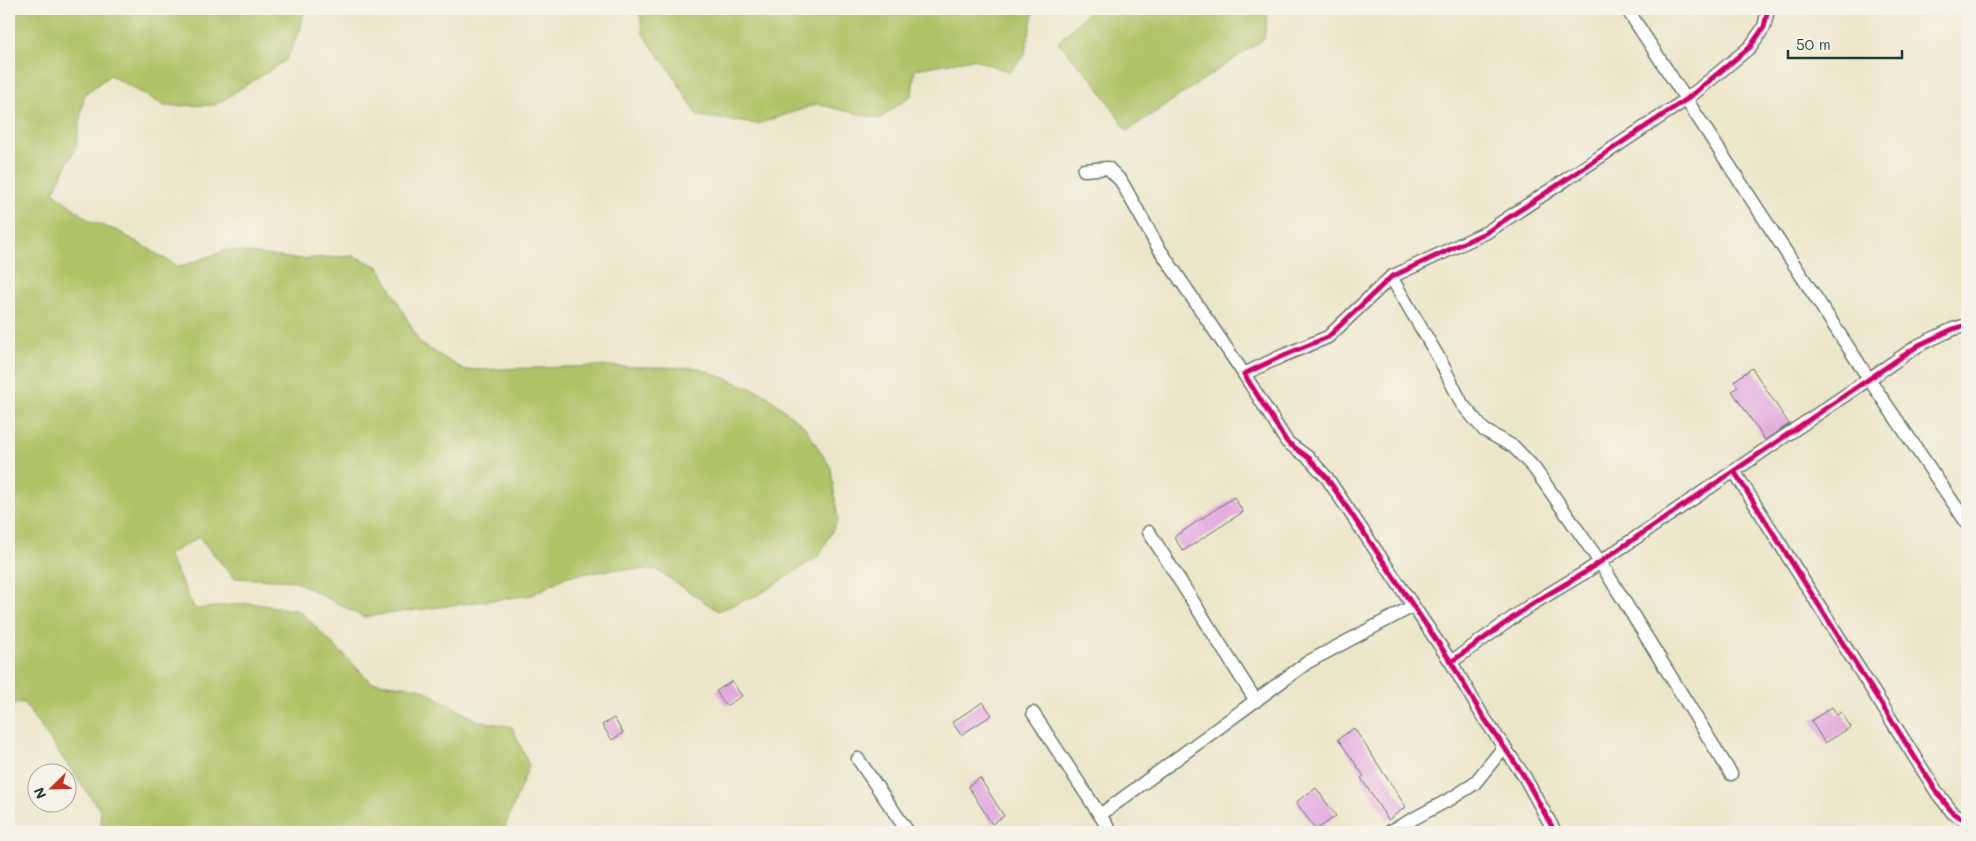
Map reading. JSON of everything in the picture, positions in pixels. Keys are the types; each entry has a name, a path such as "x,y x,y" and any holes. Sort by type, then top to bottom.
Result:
{"street":[{"path":"1627,9 1869,379 1967,523"},
{"path":"1244,374 1328,337 1391,277 1487,232 1687,99 1750,47 1764,27 1768,9"},
{"path":"1084,170 1108,168 1121,180 1158,247 1244,374 1287,442 1309,458 1328,478 1451,662 1524,776 1555,832"},
{"path":"1391,277 1440,360 1462,404 1484,430 1514,447 1534,468 1600,562 1732,774"},
{"path":"1451,662 1532,604 1600,562 1919,345 1953,329 1967,325"},
{"path":"1734,471 1938,794 1953,813 1967,821"},
{"path":"1149,532 1256,701"},
{"path":"1100,815 1308,662 1412,606"},
{"path":"1033,713 1112,832"},
{"path":"1389,832 1474,784 1504,747"},
{"path":"858,759 908,832"}],"green space":[{"path":"9,9 304,9 301,28 286,60 215,105 165,106 110,75 84,95 76,147 53,192 90,221 118,231 179,267 227,250 295,259 354,256 379,267 420,343 464,370 601,366 699,368 763,393 805,427 831,468 838,520 819,556 760,594 718,611 657,570 619,569 567,576 532,595 363,617 295,581 234,578 199,537 168,555 195,609 251,603 300,611 371,682 420,688 476,720 512,727 529,765 503,832 102,832 100,810 78,779 78,764 67,764 23,702 9,706"},
{"path":"639,9 1034,9 1025,54 1010,72 973,59 915,69 912,95 879,119 817,104 758,124 698,116 671,72 643,34"},
{"path":"1091,9 1268,9 1264,39 1127,131 1094,81 1058,42"}],"building":[{"path":"1752,368 1789,424 1765,440 1732,391 1738,387 1734,381"},
{"path":"1234,497 1243,512 1183,551 1174,537"},
{"path":"732,681 742,696 726,706 716,691"},
{"path":"983,702 992,715 961,735 952,722"},
{"path":"1832,707 1837,715 1841,712 1851,727 1825,743 1811,721"},
{"path":"614,718 623,733 612,740 602,725"},
{"path":"1354,728 1406,807 1388,820 1361,778 1364,776 1338,739"},
{"path":"980,778 1004,816 992,824 968,786"},
{"path":"1316,788 1336,816 1316,830 1296,802"}],"cycle path":[{"path":"1555,832 1524,776 1482,715 1451,662 1327,478 1309,458 1287,442 1244,374 1328,337 1391,277 1487,232 1687,99 1750,47 1764,27 1768,9"},
{"path":"1451,662 1532,604 1584,573 1919,345 1953,329 1967,325"},
{"path":"1734,471 1938,794 1953,813 1967,821"}]}
